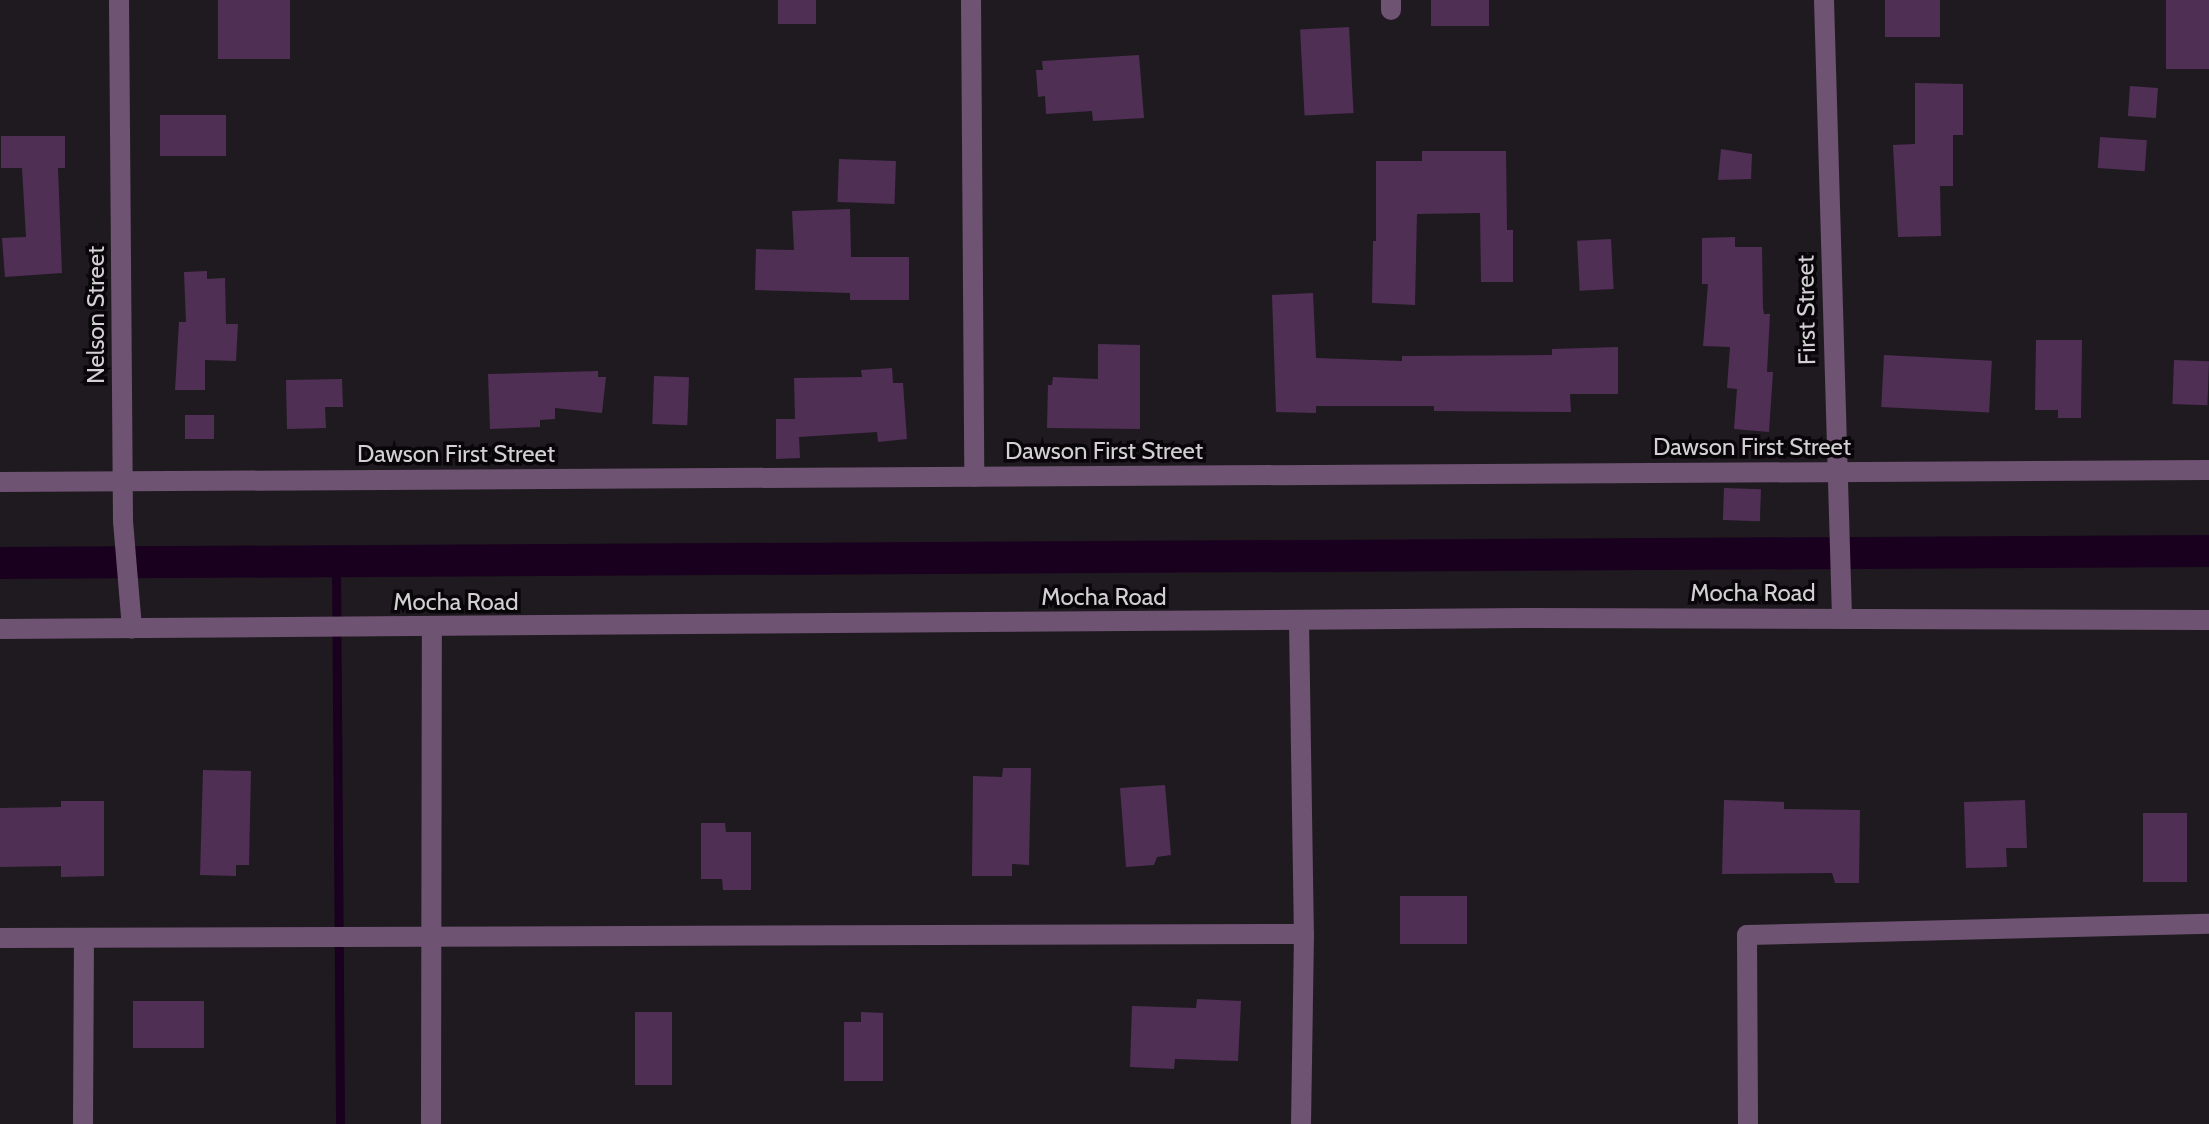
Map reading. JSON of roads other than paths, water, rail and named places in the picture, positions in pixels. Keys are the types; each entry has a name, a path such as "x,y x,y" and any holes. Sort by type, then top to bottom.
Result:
{"street":[{"name":"Nelson Street","path":"119,0 123,521 132,597 132,629"},
{"path":"971,0 974,477"},
{"name":"First Street","path":"1824,0 1842,619"},
{"name":"Dawson First Street","path":"0,482 2209,470"},
{"name":"Mocha Road","path":"0,629 1299,621 2209,620"},
{"path":"1299,621 1304,934 1301,1124"},
{"path":"431,1124 432,628"},
{"path":"1748,1124 1747,935 2209,924"},
{"path":"0,938 1304,934"},
{"path":"83,1124 84,938"}],"waterway":[{"path":"0,563 2209,551"},
{"path":"336,562 340,1124"}]}
